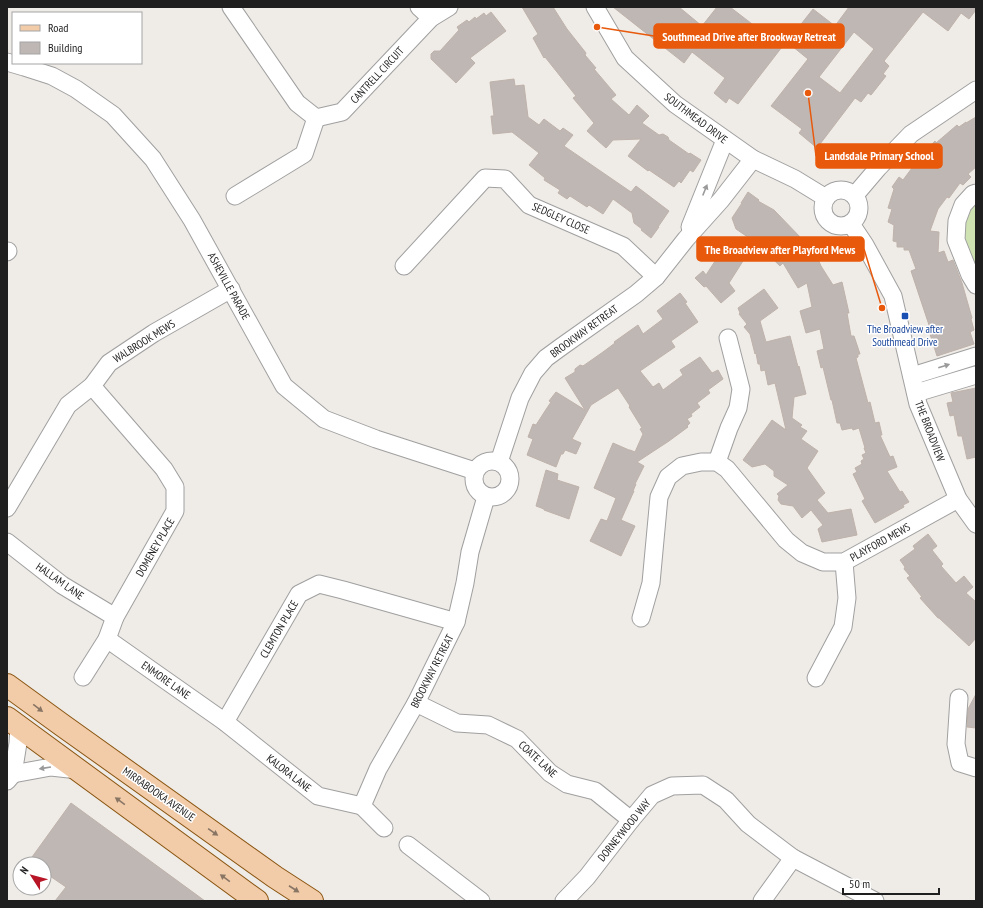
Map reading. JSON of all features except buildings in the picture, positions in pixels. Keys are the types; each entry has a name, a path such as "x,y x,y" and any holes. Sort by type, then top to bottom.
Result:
{"main road":[{"name":"MIRRABOOKA AVENUE","path":"7,685 312,901"},
{"path":"13,722 257,901"}],"street":[{"path":"231,7 297,103 316,118 304,154 235,196"},
{"name":"CANTRELL CIRCUIT","path":"316,118 342,112 425,12 449,7"},
{"name":"SOUTHMEAD DRIVE","path":"595,7 625,58 675,104 753,159 795,179 826,198"},
{"name":"ASHEVILLE PARADE","path":"14,64 52,76 76,89 113,116 153,159 192,220 284,386 324,419 376,439 475,472"},
{"path":"855,195 878,168 911,134 976,90"},
{"name":"BROOKWAY RETREAT","path":"686,239 725,140"},
{"name":"BROOKWAY RETREAT","path":"499,462 520,398 534,373 546,358 636,294 656,277 686,239 721,200 753,159"},
{"name":"SEDGLEY CLOSE","path":"404,266 485,178 505,179 529,205 623,246 656,277"},
{"path":"845,190 850,192 855,195 858,201 859,214 851,224 838,226 830,222 824,215 823,210 826,198 835,191 845,190"},
{"path":"976,193 973,194 963,205 957,221 956,240 970,275 976,285"},
{"name":"THE BROADVIEW","path":"851,224 865,245 893,296 918,404 958,499 976,524"},
{"name":"WALBROOK MEWS","path":"7,508 68,404 92,386 109,364 154,333 231,289"},
{"path":"641,618 651,583 660,497 668,477 682,466 701,462 717,462 738,408 741,390 728,338"},
{"path":"912,376 976,356"},
{"path":"916,393 976,375"},
{"name":"DOMENEY PLACE","path":"83,677 107,639 115,617 175,511 175,487 164,469 92,386"},
{"path":"492,460 499,462 505,466 509,472 511,478 510,486 506,492 500,496 493,498 486,497 476,489 474,484 475,472 479,466 485,462 492,460"},
{"name":"PLAYFORD MEWS","path":"717,462 727,469 786,540 802,553 823,562 844,562 958,499"},
{"name":"BROOKWAY RETREAT","path":"362,806 378,769 416,703 456,622 470,552 486,497"},
{"name":"HALLAM LANE","path":"7,542 62,585 115,617"},
{"path":"816,678 843,627 847,598 844,562"},
{"name":"CLEMTON PLACE","path":"225,722 299,594 319,584 456,622"},
{"name":"ENMORE LANE","path":"107,639 225,722"},
{"path":"959,698 956,744 960,763 976,768"},
{"name":"COATE LANE","path":"416,703 457,723 488,725 517,739 550,773 567,784 595,791 631,820"},
{"path":"13,722 18,743 10,778 51,767 78,770"},
{"name":"KALORA LANE","path":"225,722 318,796 362,806"},
{"name":"DORNEYWOOD WAY","path":"564,901 587,877 652,795 672,786 703,785 726,800 748,824 792,858 875,901"},
{"path":"362,806 384,828"},
{"path":"408,845 481,901"},
{"path":"762,901 792,858"}],"green space":[{"path":"976,197 976,271 965,246 961,225"}],"place":[{"name":"Southmead Drive after Brookway Retreat","path":"597,27"},
{"name":"Landsdale Primary School","path":"808,93"},
{"name":"The Broadview after Playford Mews","path":"882,308"},
{"name":"The Broadview after Southmead Drive","path":"905,316"}]}
